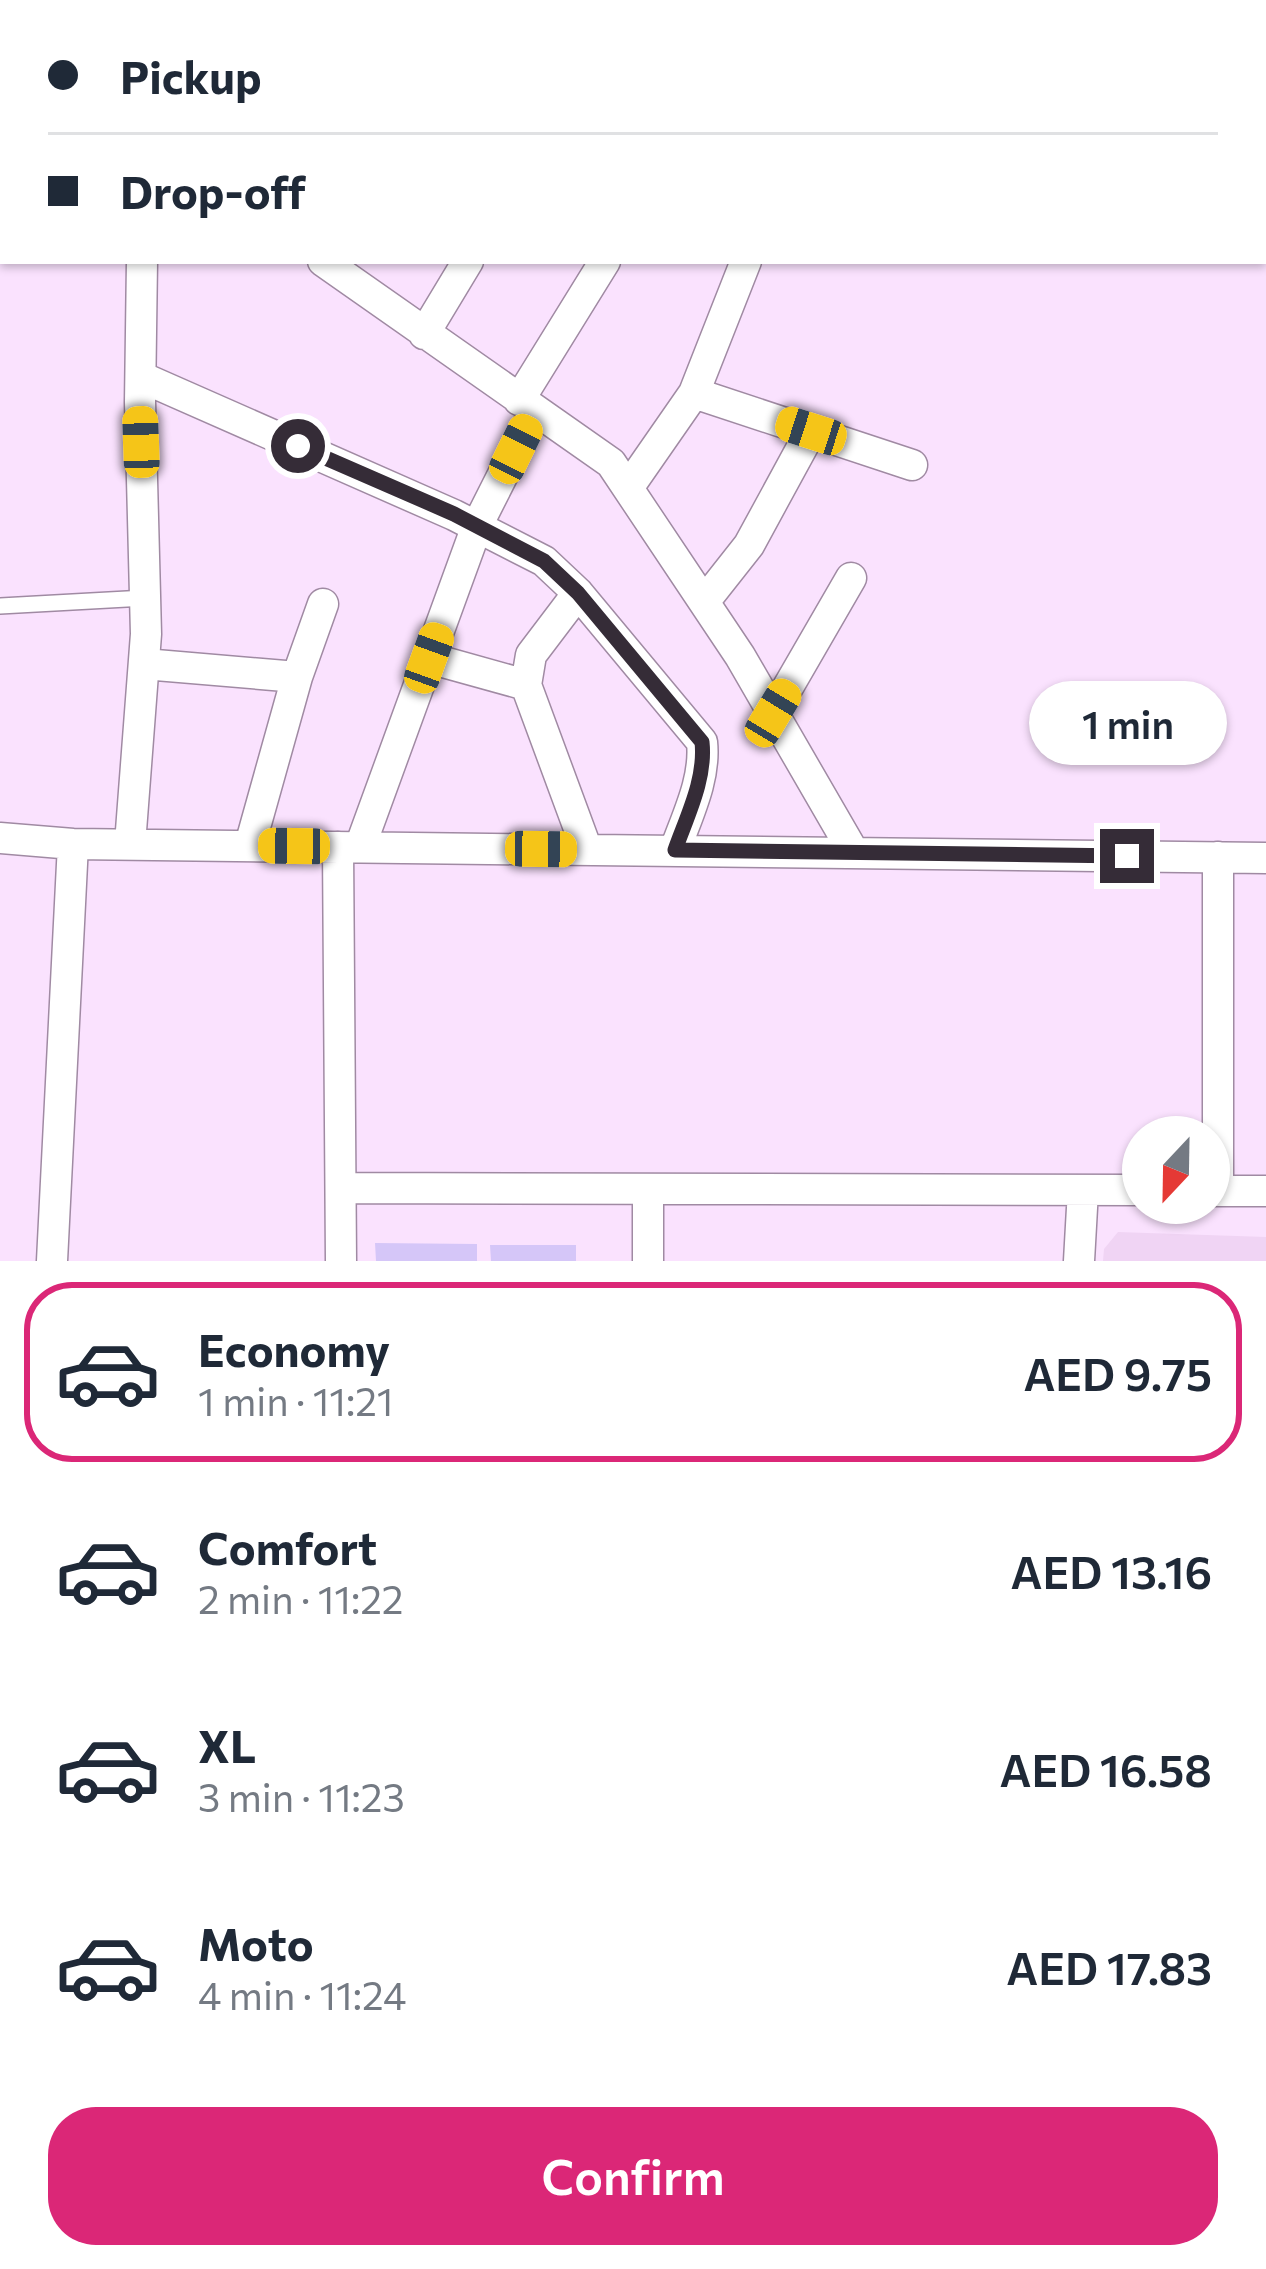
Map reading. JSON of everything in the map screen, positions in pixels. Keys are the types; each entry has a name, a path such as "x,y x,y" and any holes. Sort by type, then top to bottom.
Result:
{"street":[{"path":"130,844 146,598 142,264"},
{"path":"326,264 611,463 704,602 854,853"},
{"path":"424,334 466,264"},
{"path":"341,1261 349,847 429,658 527,405 603,264"},
{"path":"628,488 694,393 745,264"},
{"path":"141,377 477,526 544,561 578,593 702,742 699,781 675,850"},
{"path":"694,393 913,465"},
{"path":"704,602 748,545 811,431"},
{"path":"773,713 851,578"},
{"path":"578,593 531,655 526,685 586,850"},
{"path":"250,845 297,677 323,604"},
{"path":"429,658 526,685"},
{"path":"144,664 297,677"},
{"path":"0,838 73,844 1266,858"},
{"path":"52,1261 73,844"},
{"path":"1215,1116 1218,857"},
{"path":"342,1188 1122,1190"},
{"path":"648,1189 648,1261"},
{"path":"1078,1261 1083,1190"},
{"path":"1230,1191 1266,1191"}],"lane":[{"path":"0,606 146,598"}],"shaded area":[{"path":"1118,1232 1266,1237 1266,1261 1103,1261 1104,1249"}],"building":[{"path":"375,1243 477,1244 477,1261 376,1261"},
{"path":"490,1245 576,1245 576,1261 491,1261"}],"route":[{"path":"298,446 454,514 544,561 578,593 702,742 699,781 675,850 1127,856"}]}
